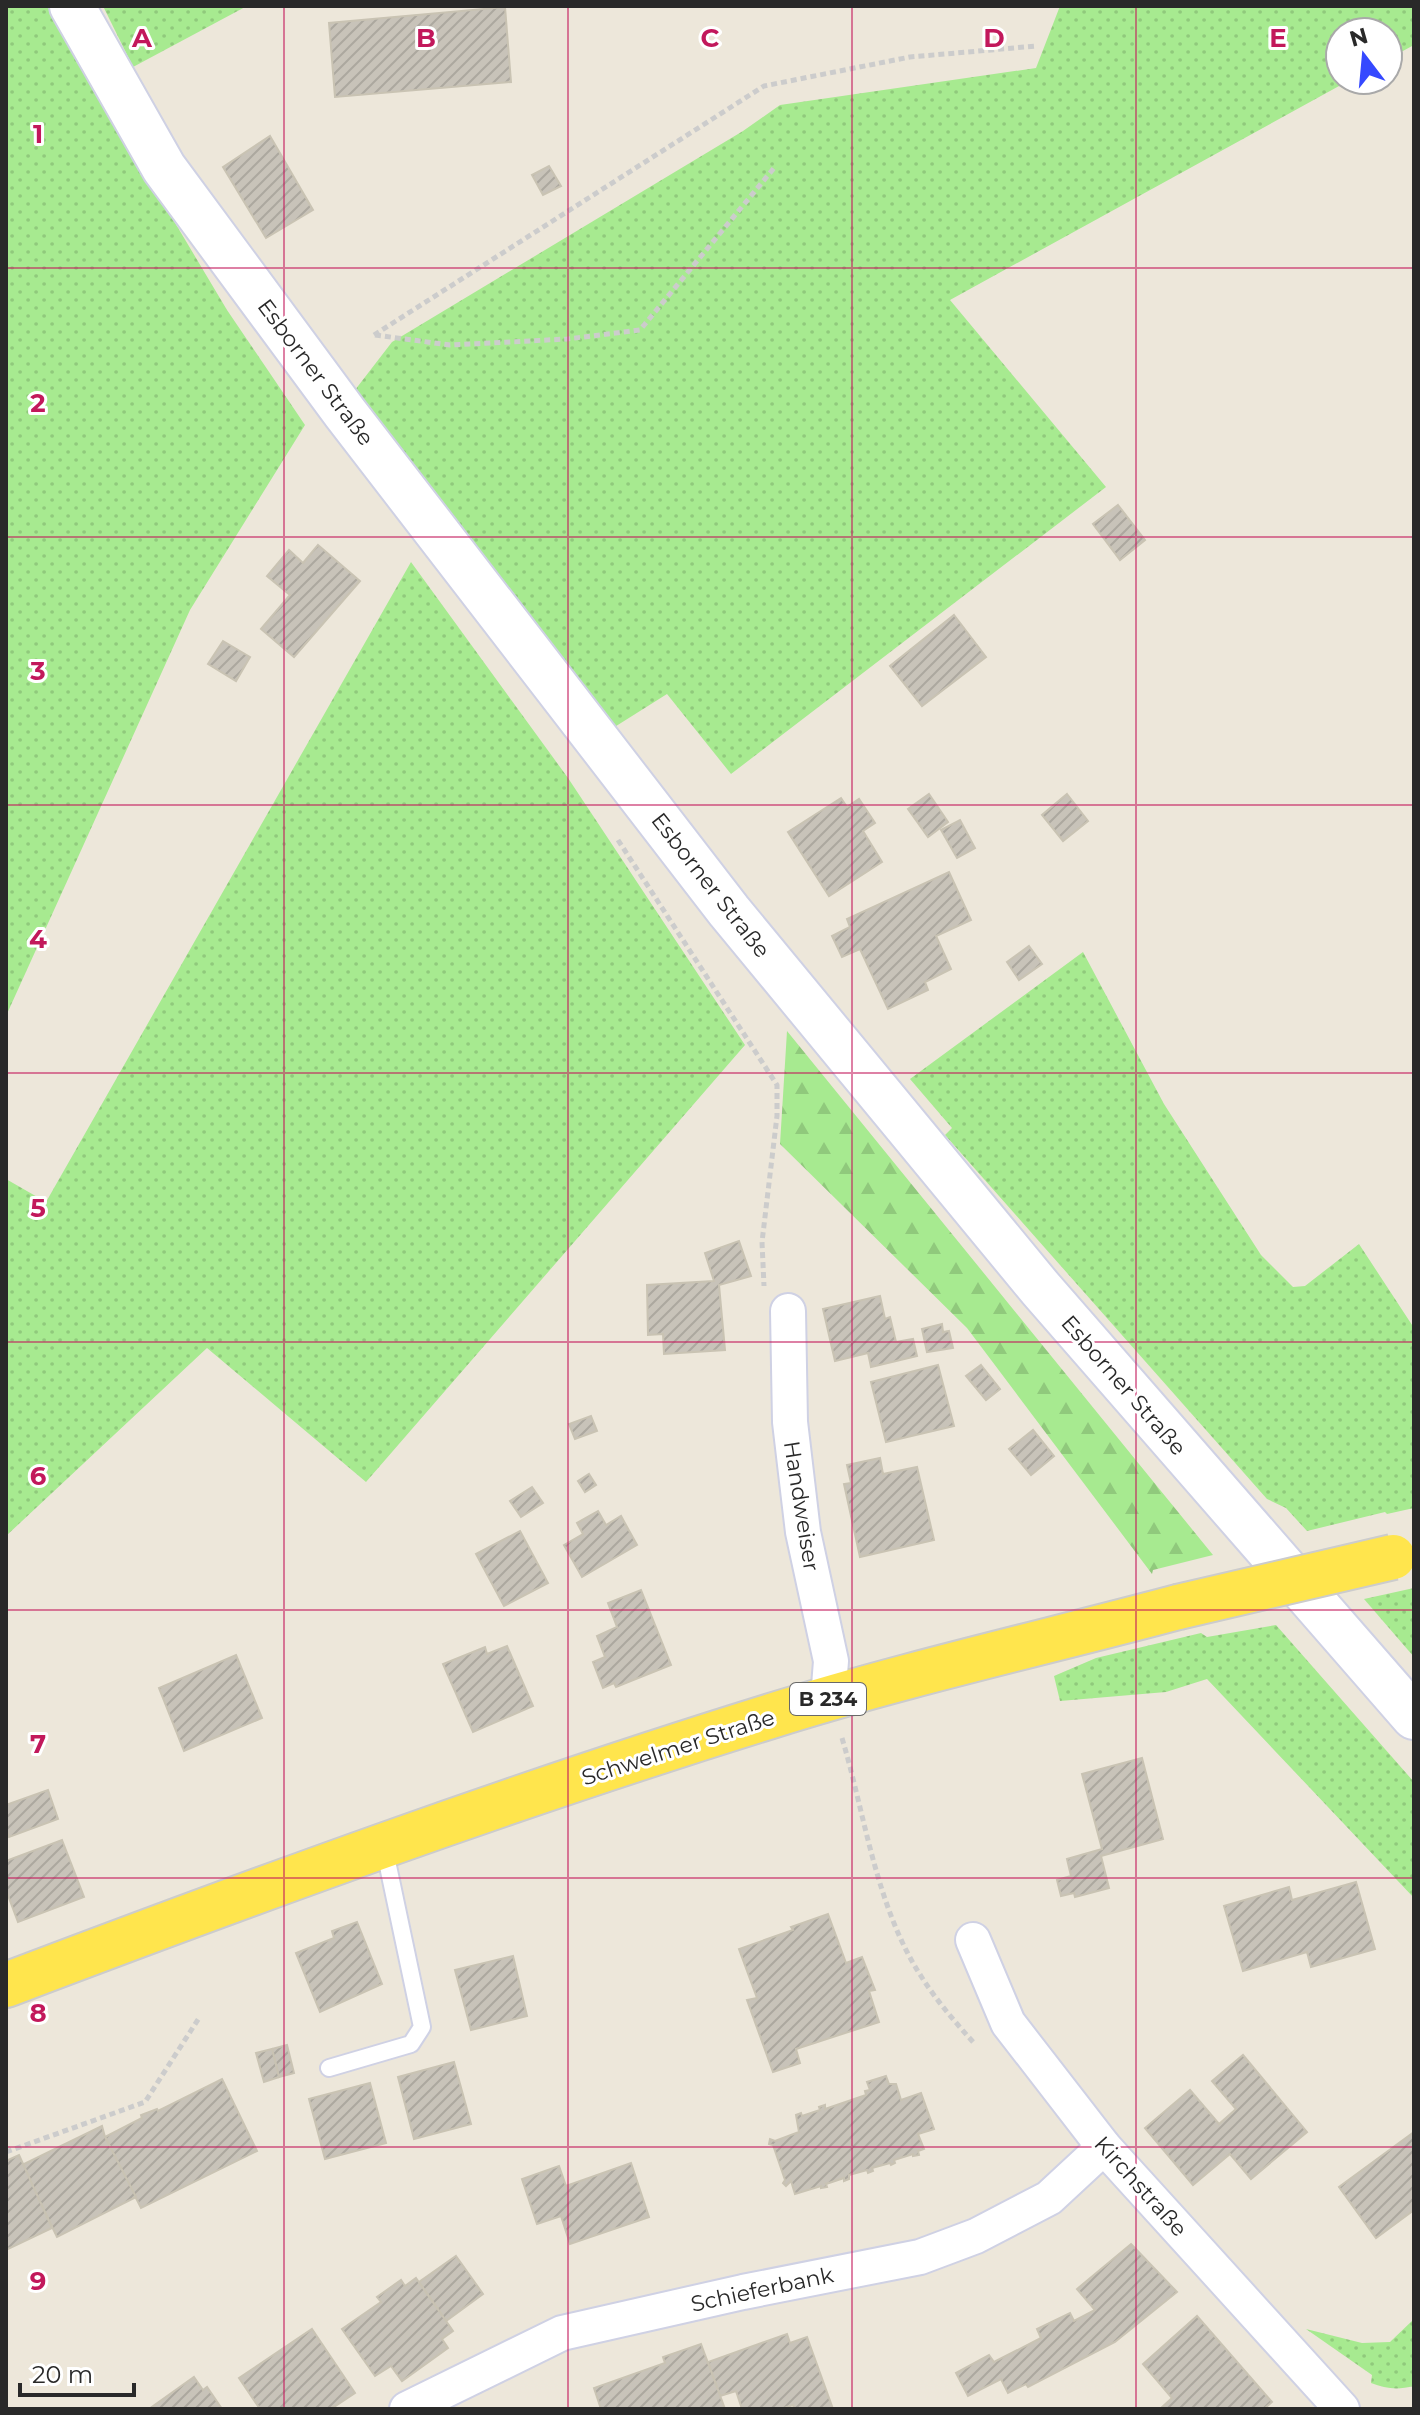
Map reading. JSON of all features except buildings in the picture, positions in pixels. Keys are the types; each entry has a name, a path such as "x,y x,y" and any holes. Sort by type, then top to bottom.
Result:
{"main road":[{"name":"Esborner Straße","path":"72,6 164,168 345,413 729,911 1040,1288 1414,1717"},
{"name":"Schwelmer Straße","path":"6,1985 384,1847 828,1699 1178,1607 1414,1552"}],"street":[{"name":"Handweiser","path":"788,1311 790,1422 803,1532 831,1661 828,1699"},
{"name":"Kirchstraße","path":"973,1940 1008,2023 1104,2147 1342,2409"},
{"name":"Schieferbank","path":"407,2409 562,2333 743,2292 920,2257 962,2242 1049,2198 1104,2147"}],"lane":[{"path":"329,2068 411,2044 422,2027 384,1847"}],"path":[{"path":"774,168 640,330 567,339 450,345 374,335 764,86 910,57 1036,46"},
{"path":"611,829 777,1085 777,1116 762,1242 764,1306 788,1311"},
{"path":"828,1699 843,1740 870,1850 904,1943 919,1974 942,2006 983,2052"},
{"path":"6,2152 145,2102 199,2018"}],"green space":[{"path":"6,6 51,6 131,149 227,310 305,425 190,610 6,1016"},
{"path":"103,6 247,6 133,67"},
{"path":"1060,6 1414,6 1414,45 1404,50 1404,16 1324,16 1324,94 950,300 1106,487 731,774 667,694 613,728 355,390 392,342 743,131 780,105 1036,68"},
{"path":"411,562 568,778 745,1045 366,1482 207,1348 6,1536 6,1179 46,1202"},
{"path":"1083,952 1164,1104 1261,1255 1293,1287 1305,1286 1359,1244 1414,1328 1414,1508 1307,1531 1286,1508 1267,1499 945,1135 952,1128 910,1079"},
{"path":"787,1031 1213,1555 1153,1570 1152,1574 967,1328 780,1144"},
{"path":"1414,1588 1414,1657 1364,1599"},
{"path":"1276,1625 1414,1782 1414,1898 1207,1679 1166,1692 1060,1701 1054,1676 1096,1658 1201,1633 1207,1637"},
{"path":"1414,2319 1414,2386 1403,2388 1387,2388 1371,2383 1372,2375 1306,2329 1362,2343 1390,2342"}]}
